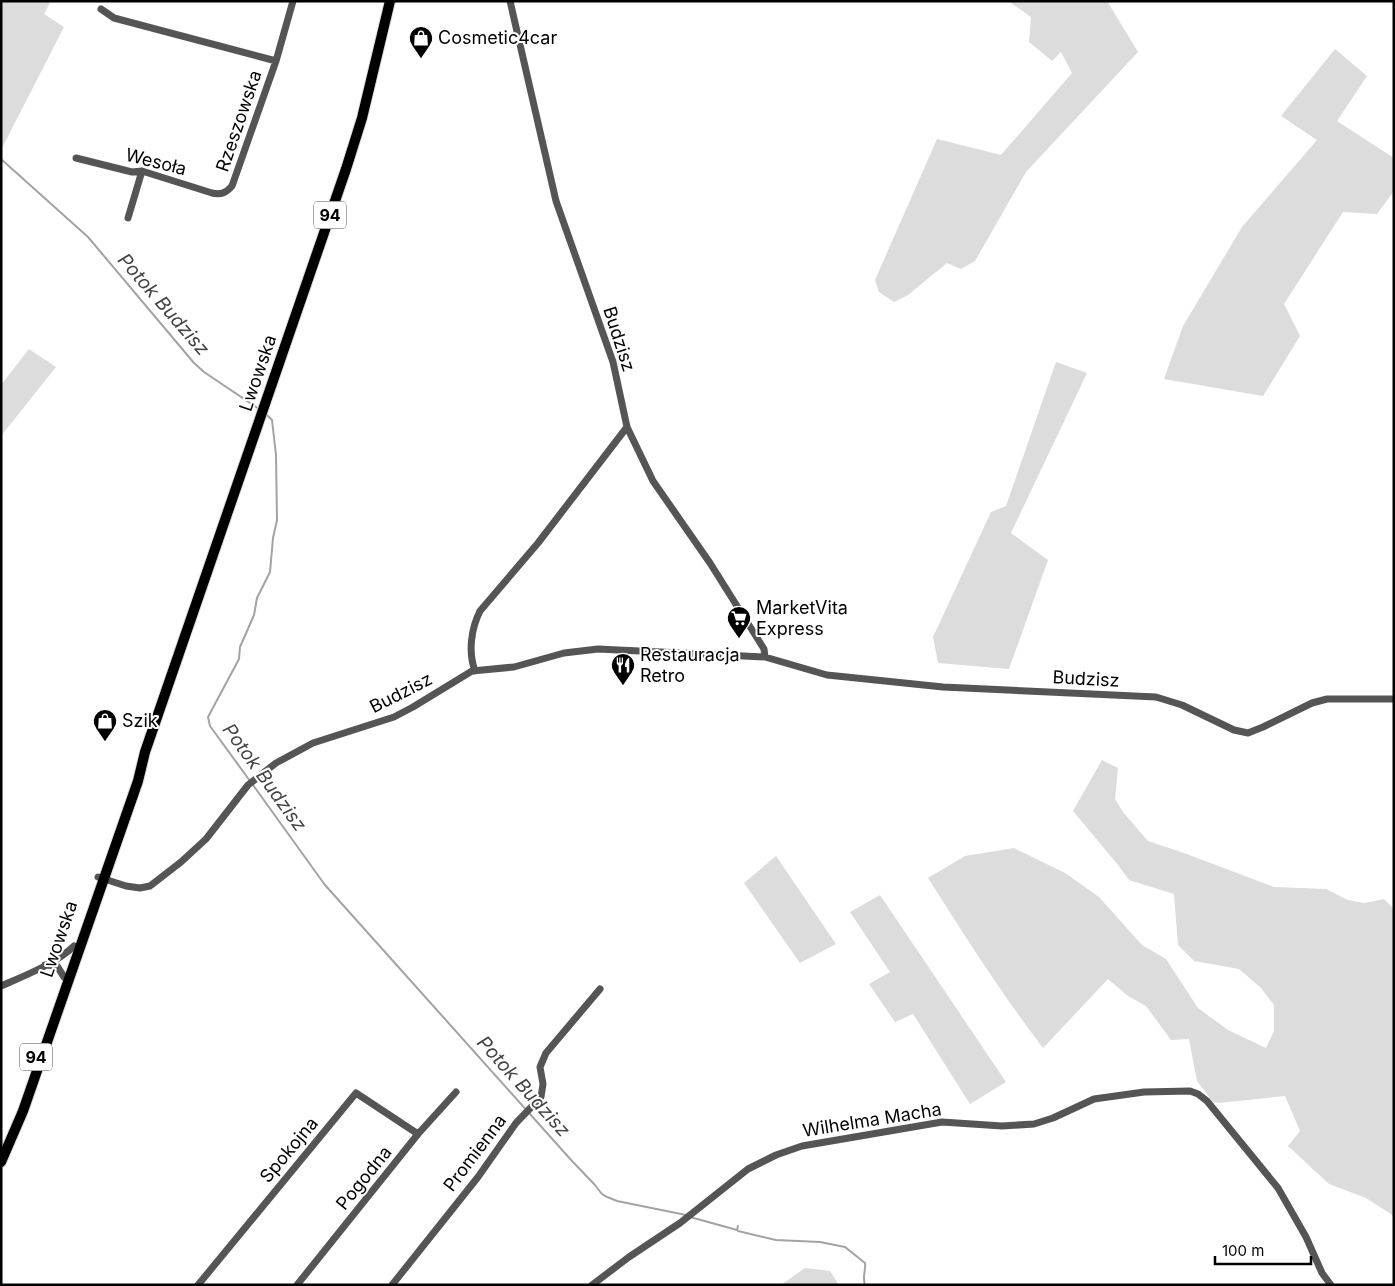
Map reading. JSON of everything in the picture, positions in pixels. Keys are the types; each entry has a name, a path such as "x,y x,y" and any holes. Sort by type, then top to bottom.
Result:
{"main road":[{"name":"Lwowska","path":"1,1162 23,1112 132,779 145,752 357,135 390,1"},
{"name":"Lwowska","path":"11,1138 11,1129 74,946 101,878"}],"street":[{"name":"Rzeszowska","path":"228,190 232,186 276,61 293,1"},
{"name":"Budzisz","path":"510,1 556,202 612,362 627,427 652,481 724,584 764,649 765,657"},
{"name":"Rzeszowska","path":"101,9 114,18 276,61"},
{"name":"Wesoła","path":"76,158 132,172 142,171 212,193 223,194 228,190"},
{"path":"128,218 142,171"},
{"path":"475,671 472,659 472,646 475,622 480,611 538,543 627,427"},
{"name":"Budzisz","path":"101,878 140,888 146,888 156,882 206,839 250,783 276,763 304,748 324,739 394,717 463,676 475,671 514,667 564,653 592,649 765,657 813,672 848,678 957,688 1156,697 1182,705 1234,730 1248,733 1263,728 1312,703 1327,699 1394,700"},
{"path":"1,986 45,965 74,946"},
{"path":"45,965 57,966 64,977"},
{"name":"Promienna","path":"392,1285 478,1176 516,1123 541,1097 543,1084 540,1067 546,1053 600,989"},
{"name":"Wilhelma Macha","path":"592,1285 688,1216 748,1169 776,1155 802,1146 942,1122 1002,1126 1034,1124 1053,1118 1102,1096 1180,1090 1198,1094 1207,1101 1270,1177 1287,1202 1310,1245 1322,1273 1330,1285"},
{"name":"Pogodna","path":"297,1285 418,1134 456,1092"},
{"name":"Spokojna","path":"198,1285 356,1093 418,1134"}],"shaded area":[{"path":"1,1 51,1 44,14 64,27 1,150"},
{"path":"1008,1 1107,1 1138,52 1026,172 975,261 961,269 947,263 908,295 894,302 879,292 875,280 937,139 1001,155 1072,73 1061,52 1052,61 1029,42 1031,17"},
{"path":"1335,49 1367,76 1337,121 1394,158 1394,191 1377,214 1343,212 1284,304 1300,336 1263,396 1164,379 1183,326 1242,227 1317,140 1281,116"},
{"path":"29,349 56,367 1,436 1,385"},
{"path":"1056,362 1087,373 1011,533 1048,560 1009,669 938,663 933,637 991,512 1006,506"},
{"path":"1102,760 1118,768 1115,799 1123,812 1148,841 1274,887 1326,889 1348,900 1364,903 1384,899 1394,909 1394,1216 1366,1198 1329,1184 1288,1146 1300,1131 1285,1096 1213,1102 1197,1081 1189,1039 1171,1040 1146,1006 1128,996 1108,979 1043,1048 998,985 942,900 928,878 965,856 1014,848 1065,873 1099,897 1142,945 1166,959 1198,1008 1228,1030 1266,1048 1274,1031 1274,1005 1261,988 1239,969 1194,961 1178,945 1174,894 1129,880 1073,811"},
{"path":"776,856 836,944 800,963 744,883"},
{"path":"880,895 1006,1082 970,1104 913,1014 895,1022 869,984 890,972 850,912"},
{"path":"805,1268 830,1271 839,1285 781,1285"}],"waterway":[{"name":"Potok Budzisz","path":"1,159 88,237 194,363 204,372 259,409"},
{"name":"Potok Budzisz","path":"250,781 210,726 208,717 239,659 240,647 254,615 257,598 270,572 273,538 277,520 276,455 272,420 265,413"},
{"name":"Potok Budzisz","path":"253,785 325,885 601,1193 617,1201 686,1215"},
{"name":"Potok Budzisz","path":"690,1217 737,1230 738,1226"},
{"path":"738,1231 776,1240 820,1242 845,1247 865,1263 865,1285"}],"place":[{"name":"Cosmetic4car","path":"421,59"},
{"name":"MarketVita Express","path":"739,639"},
{"name":"Restauracja Retro","path":"623,686"},
{"name":"Szik","path":"105,742"}]}
